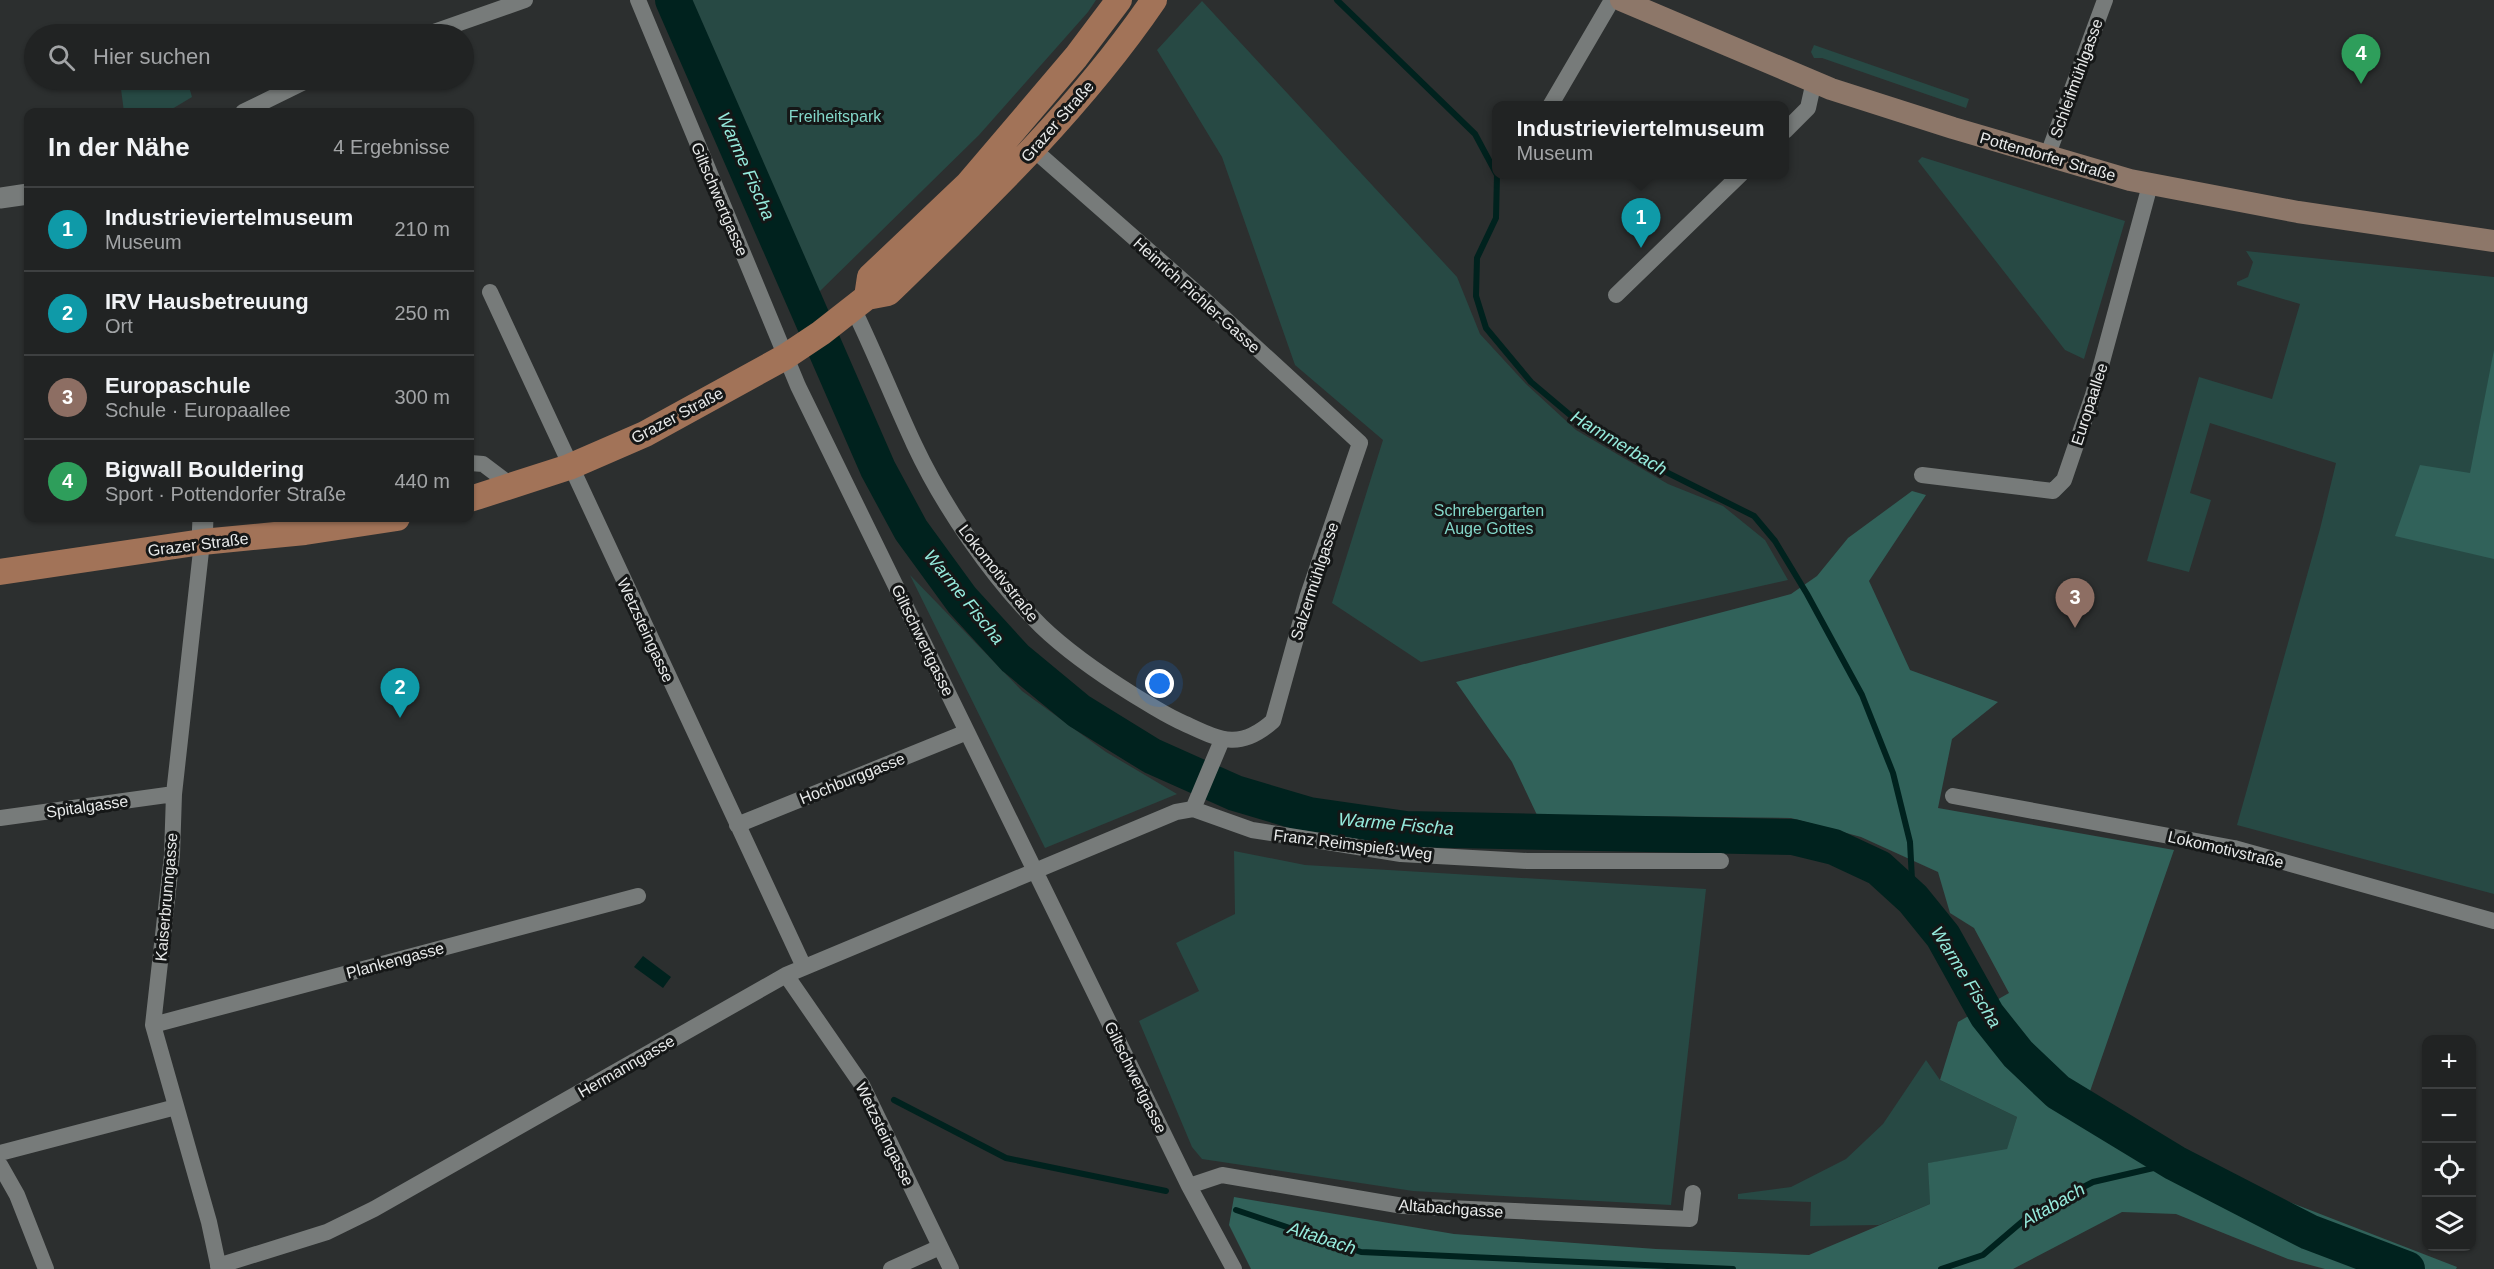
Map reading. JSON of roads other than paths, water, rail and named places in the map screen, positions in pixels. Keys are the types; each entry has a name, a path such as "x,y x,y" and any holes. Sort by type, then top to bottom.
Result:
{"main road":[{"name":"Grazer Straße","path":"860,302 870,277 968,184 1076,57 1119,0"},
{"name":"Grazer Straße","path":"474,498 569,467 645,434 785,357 832,325 860,302 888,293 1018,167 1093,80 1154,0"},
{"name":"Pottendorfer Straße","path":"1621,0 1853,96 2047,157 2150,185 2298,212 2494,241"},
{"name":"Grazer Straße","path":"0,572 202,530 305,532 371,522"}],"street":[{"path":"457,24 525,0"},
{"name":"Giltschwertgasse","path":"638,0 785,357 1189,1186 1234,1269"},
{"path":"1552,101 1612,0"},
{"name":"Schleifmühlgasse","path":"2047,157 2105,0"},
{"path":"1789,127 1808,108 1814,81"},
{"path":"251,108 288,90"},
{"name":"Heinrich Pichler-Gasse","path":"1033,149 1198,294 1360,443"},
{"path":"1616,295 1736,179"},
{"name":"Europaallee","path":"1922,475 2053,491 2064,480 2093,395 2150,185"},
{"path":"0,198 24,195"},
{"name":"Wetzsteingasse","path":"490,292 569,467 804,968"},
{"name":"Lokomotivstraße","path":"860,302 915,446 950,510 1010,591 1042,626 1099,673 1167,716 1222,740 1239,740 1258,735 1273,721"},
{"name":"Salzermühlgasse","path":"1273,721 1308,595 1360,443"},
{"path":"474,463 483,464 512,486"},
{"name":"Kaiserbrunngasse","path":"202,530 174,794 172,855 153,1025 209,1222 218,1267"},
{"name":"Hochburggasse","path":"737,825 967,732"},
{"path":"1037,870 1196,802 1222,740"},
{"name":"Spitalgasse","path":"0,818 174,794"},
{"name":"Lokomotivstraße","path":"1953,796 2234,848 2494,921"},
{"name":"Franz Reimspieß-Weg","path":"1196,802 1261,832 1401,854 1527,861 1721,861"},
{"name":"Hermanngasse","path":"218,1267 327,1232 374,1209 786,975 1037,870"},
{"name":"Plankengasse","path":"153,1025 638,896"},
{"name":"Wetzsteingasse","path":"786,975 862,1085 951,1269"},
{"path":"0,1153 176,1107"},
{"path":"0,1165 17,1195 46,1269"},
{"name":"Altabachgasse","path":"1189,1186 1222,1175 1403,1206 1690,1219 1693,1192"},
{"path":"891,1269 940,1247"}],"waterway":[{"name":"Warme Fischa","path":"673,0 878,469 911,530 962,600 1015,658 1079,711 1152,756 1235,793 1309,815 1406,829 1793,837 1834,847 1879,868 1913,899 1943,936 1987,1015 2018,1054 2058,1092 2175,1163 2309,1232 2407,1269"},
{"name":"Hammerbach","path":"1337,0 1475,134 1492,166"},
{"name":"Hammerbach","path":"1497,179 1496,218 1477,258 1476,296 1486,328 1531,382 1576,420 1642,460 1754,516 1775,541 1862,695 1893,773 1910,842 1913,899"},
{"name":"Altabach","path":"894,1100 1006,1158 1166,1191"},
{"name":"Altabach","path":"1941,1269 1983,1255 2031,1214 2093,1182 2175,1163"},
{"name":"Altabach","path":"1236,1210 1361,1252 1733,1269"}],"place":[{"name":"Bigwall Bouldering","path":"2361,84"},
{"name":"Industrieviertelmuseum","path":"1641,248"},
{"name":"Europaschule","path":"2075,628"},
{"name":"IRV Hausbetreuung","path":"400,718"}],"park label":[{"name":"Freiheitspark","path":"835,116"},
{"name":"Schrebergarten Auge Gottes","path":"1489,519"}]}
